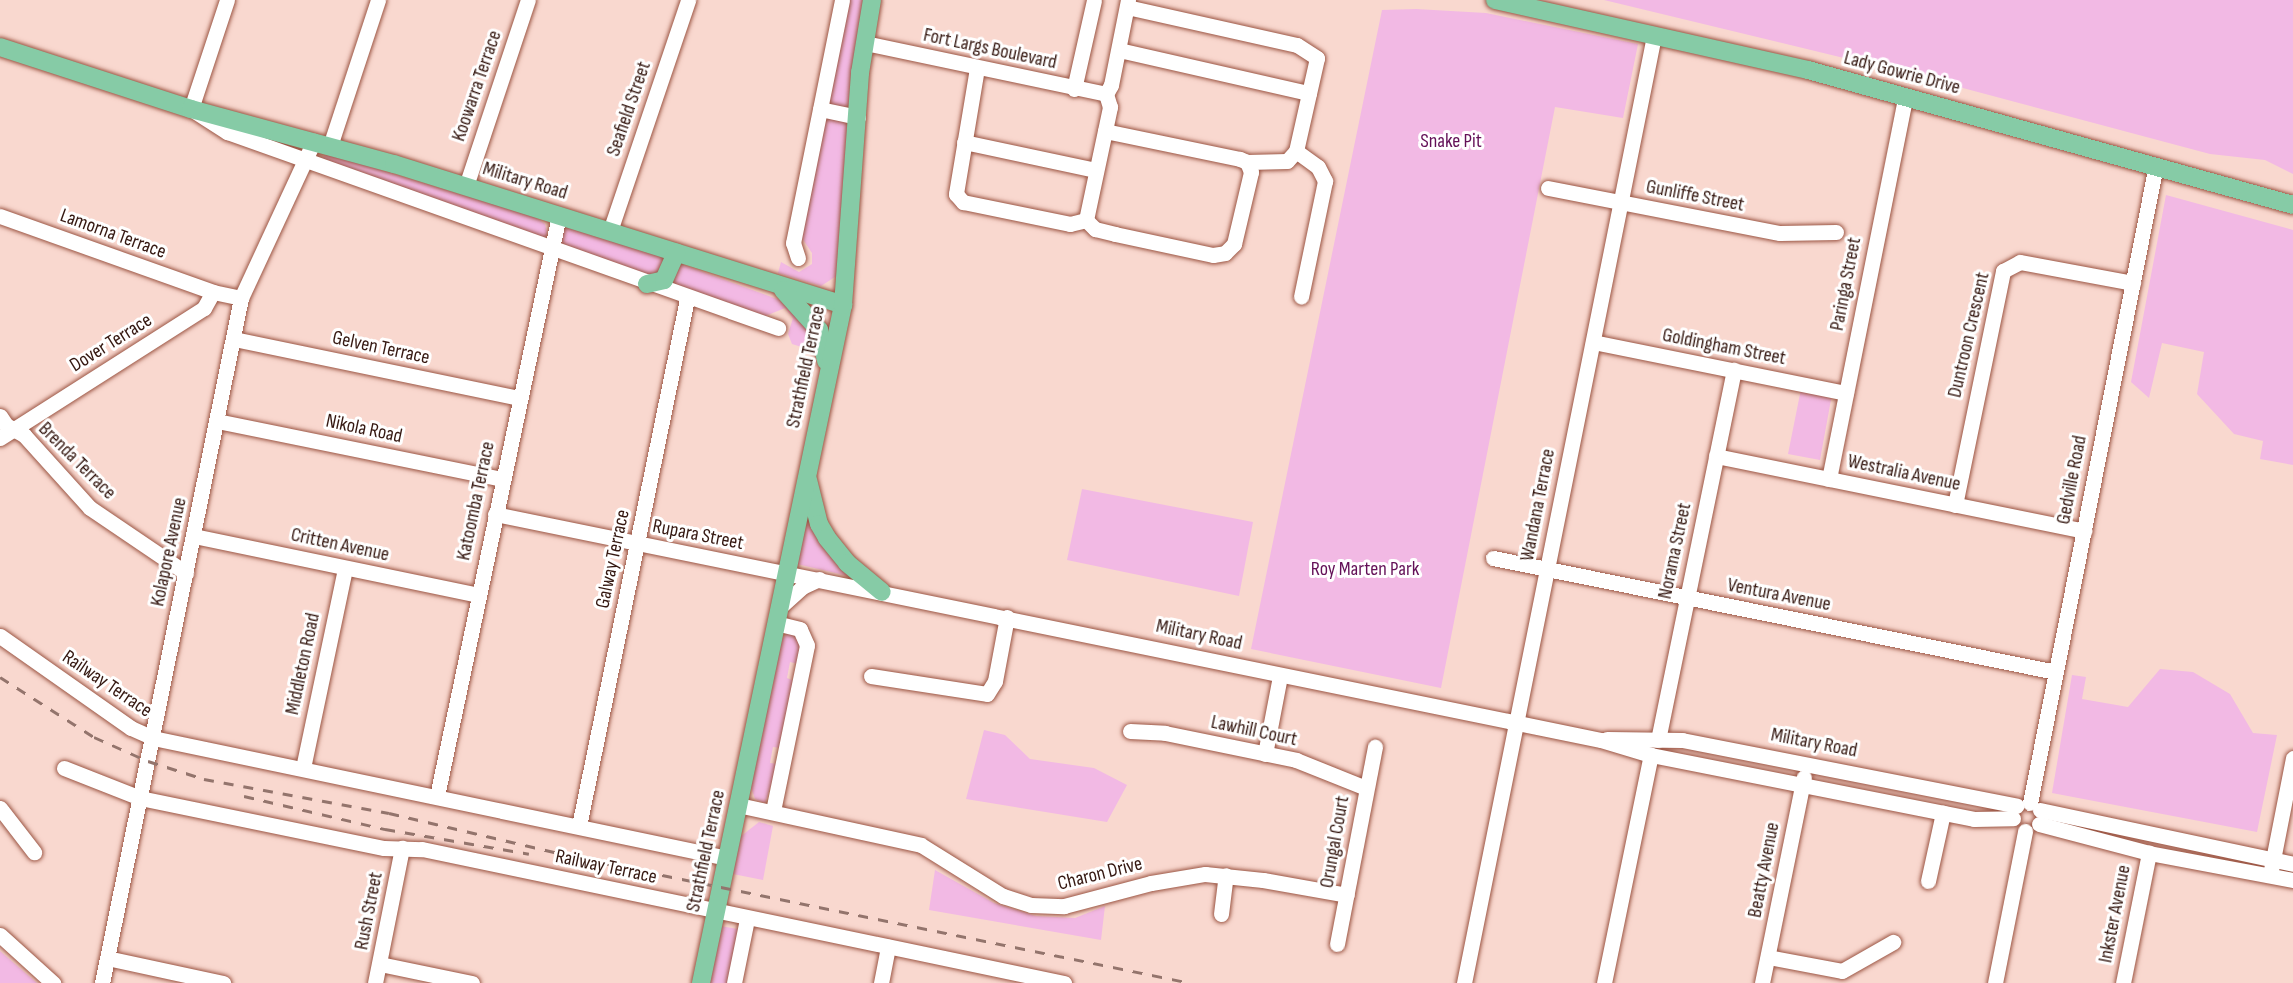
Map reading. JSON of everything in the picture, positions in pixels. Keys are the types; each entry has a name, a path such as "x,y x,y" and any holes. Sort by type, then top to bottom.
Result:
{"main road":[{"name":"Strathfield Terrace","path":"701,983 843,305 865,43 872,0"},
{"name":"Lady Gowrie Drive","path":"1495,0 1808,70 2293,205"},
{"name":"Military Road","path":"0,47 191,109 466,186 779,287 843,305"},
{"path":"647,284 664,280 676,253"},
{"path":"779,287 819,330 828,372"},
{"path":"807,476 819,524 827,538 847,563 882,592"}],"street":[{"path":"191,109 227,0"},
{"name":"Kolapore Avenue","path":"102,983 241,298 304,162 322,144 378,0"},
{"name":"Koowarra Terrace","path":"466,186 528,0"},
{"name":"Seafield Street","path":"610,231 688,0"},
{"path":"798,258 793,243 842,0"},
{"path":"1074,89 1094,0"},
{"path":"1086,220 1110,107 1106,94 1119,50 1128,4 1311,51 1317,58 1296,151 1287,161 1247,162 1105,131"},
{"name":"Wandana Terrace","path":"1464,983 1654,36"},
{"name":"Fort Largs Boulevard","path":"865,43 1106,94"},
{"path":"1119,50 1310,93"},
{"path":"977,68 956,194 963,202 1070,224 1086,220"},
{"name":"Paringa Street","path":"1829,479 1905,97"},
{"name":"Military Road","path":"191,109 227,132 304,162 687,299 778,328"},
{"path":"820,109 858,117"},
{"path":"964,142 1096,170"},
{"path":"1296,151 1318,167 1325,181 1301,297"},
{"path":"1086,220 1095,229 1115,234 1213,255 1225,253 1234,244 1251,172 1247,162"},
{"name":"Gedville Road","path":"1995,983 2156,165"},
{"name":"Gunliffe Street","path":"1548,188 1780,233 1836,232"},
{"name":"Katoomba Terrace","path":"437,796 550,249 559,215"},
{"name":"Lamorna Terrace","path":"0,216 213,292"},
{"name":"Duntroon Crescent","path":"1955,505 2002,271 2010,265 2027,262 2133,283"},
{"path":"213,292 241,298"},
{"name":"Dover Terrace","path":"6,434 204,308 213,292"},
{"name":"Galway Terrace","path":"579,826 687,299"},
{"name":"Gelven Terrace","path":"234,339 519,398"},
{"name":"Goldingham Street","path":"1593,342 1846,393"},
{"name":"Norama Street","path":"1658,740 1734,370"},
{"name":"Brenda Terrace","path":"0,416 6,434 24,435 90,508 186,573"},
{"name":"Nikola Road","path":"217,421 502,479"},
{"name":"Westralia Avenue","path":"1716,456 2084,531"},
{"name":"Rupara Street","path":"495,514 786,572"},
{"name":"Critten Avenue","path":"194,536 478,595"},
{"name":"Ventura Avenue","path":"1493,558 2056,672"},
{"name":"Middleton Road","path":"303,768 345,568"},
{"name":"Military Road","path":"786,572 1280,676 1601,740 1651,756 1974,819 2027,815 2149,853 2293,880"},
{"path":"773,811 807,645 800,629 778,615 802,587 819,579"},
{"path":"871,676 987,694 995,681 1007,617"},
{"name":"Railway Terrace","path":"0,636 131,728 153,738 727,858"},
{"path":"1265,754 1280,676"},
{"name":"Lawhill Court","path":"1130,731 1165,733 1296,760 1366,788"},
{"name":"Military Road","path":"1601,740 1682,740 1807,765 2027,815 2293,864"},
{"name":"Orungal Court","path":"1338,944 1375,747"},
{"path":"1604,983 1651,756"},
{"path":"2270,876 2293,758"},
{"name":"Beatty Avenue","path":"1762,983 1807,765"},
{"name":"Railway Terrace","path":"64,768 140,798 384,848 402,848 716,911 1026,979 1064,983"},
{"name":"Charon Drive","path":"738,804 921,845 1003,896 1039,906 1064,906 1188,876 1226,875 1347,896"},
{"path":"0,808 34,852"},
{"path":"1928,880 1943,813"},
{"name":"Rush Street","path":"375,983 402,848"},
{"name":"Inkster Avenue","path":"2123,983 2149,853"},
{"path":"1221,914 1226,875"},
{"path":"734,983 747,919"},
{"path":"0,935 53,983"},
{"path":"1768,957 1842,971 1893,942"},
{"path":"881,983 888,947"},
{"path":"107,958 223,983"},
{"path":"380,964 472,983"}],"green space":[{"path":"847,0 867,0 851,108 827,104"},
{"path":"1604,0 2293,0 2293,174 2265,160 2210,154 1918,76"},
{"name":"Roy Marten Park","path":"1416,9 1486,13 1638,44 1623,118 1555,107 1441,688 1251,649 1382,10"},
{"path":"825,117 849,122 838,275 821,286 778,273 781,262 799,272 812,264 812,253 800,235"},
{"path":"328,154 535,217 545,224 547,233 545,239 322,158"},
{"path":"2166,195 2293,230 2293,465 2260,459 2263,441 2234,434 2197,394 2204,352 2162,343 2149,398 2131,382"},
{"path":"564,228 667,258 657,278 560,246"},
{"path":"681,264 788,303 802,315 821,353 792,344 788,334 793,318 785,308 763,317 665,285"},
{"path":"1801,389 1832,394 1820,460 1788,454"},
{"path":"1082,489 1253,522 1239,596 1067,560"},
{"path":"810,508 861,579 797,564"},
{"path":"790,631 801,637 798,664 790,662 787,678 794,681 781,748 773,747 770,763 778,764 765,803 755,799 751,787 780,641"},
{"path":"2160,669 2193,672 2230,694 2253,733 2277,735 2257,832 2052,793 2072,675 2086,677 2082,699 2128,707"},
{"path":"984,730 1005,735 1030,759 1094,768 1127,785 1107,822 966,799"},
{"path":"759,822 773,826 763,880 733,874 740,837"},
{"path":"935,870 994,903 1036,916 1075,918 1105,906 1101,940 929,910"},
{"path":"720,926 744,930 733,983 709,983"},
{"path":"0,951 37,983 0,983"}],"railway":[{"path":"0,677 94,737 148,761 204,779 389,813 584,859 1191,983"},
{"path":"244,796 385,829 529,854"}],"park label":[{"name":"Snake Pit","path":"1451,141"}]}
